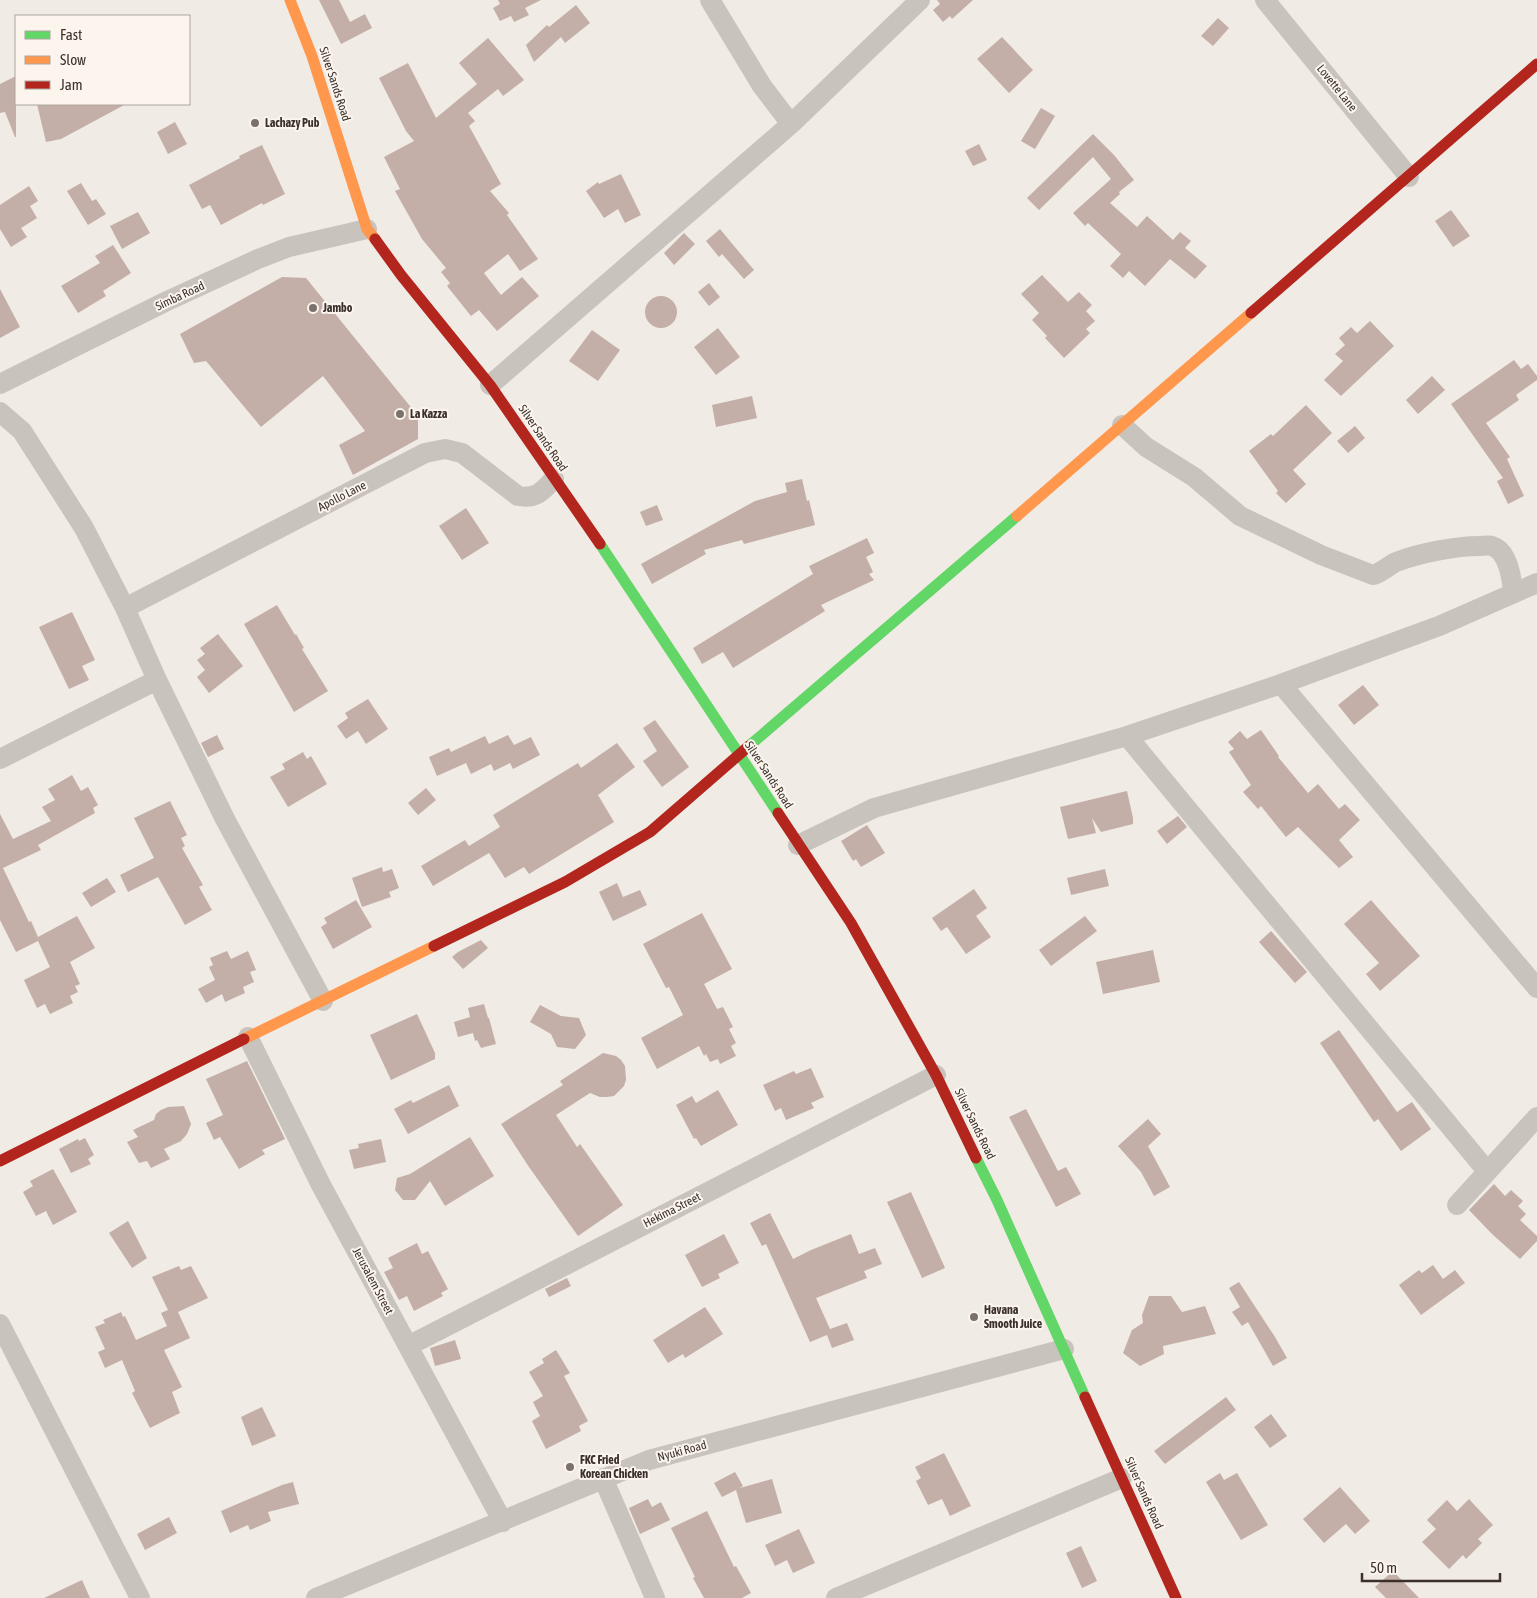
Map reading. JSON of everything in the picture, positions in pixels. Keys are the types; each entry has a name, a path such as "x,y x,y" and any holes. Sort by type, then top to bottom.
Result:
{"street":[{"name":"Silver Sands Road","path":"290,0 312,56 367,228 401,275 490,385 618,569 851,923 936,1075 997,1200 1176,1598"},
{"path":"710,0 762,86 792,124"},
{"path":"490,385 792,124 920,0"},
{"name":"Lovette Lane","path":"1265,0 1409,177"},
{"path":"0,1162 248,1037 566,882 650,832 1409,177 1537,64"},
{"name":"Simba Road","path":"0,384 165,302 258,259 289,248 367,228"},
{"path":"0,412 22,431 84,528 125,608 157,680 225,818 323,1001"},
{"path":"1122,425 1146,446 1194,477 1240,516 1321,555 1373,576 1390,565 1404,560 1461,546 1492,546 1501,552 1506,562 1512,577 1514,593"},
{"name":"Apollo Lane","path":"125,608 425,453 445,449 462,453 518,496 528,498 540,493 554,479"},
{"path":"798,845 874,808 1127,736 1281,684 1439,626 1537,583"},
{"path":"0,760 157,680"},
{"path":"1281,684 1537,988"},
{"path":"1127,736 1487,1171"},
{"name":"Jerusalem Street","path":"248,1037 321,1185 502,1522"},
{"name":"Hekima Street","path":"408,1346 936,1075"},
{"path":"1457,1205 1537,1117"},
{"path":"0,1324 140,1598"},
{"name":"Nyuki Road","path":"316,1598 649,1460 1064,1349"},
{"path":"603,1478 655,1598"},
{"path":"836,1598 1122,1478"}],"building":[{"path":"319,0 339,0 350,22 365,14 372,28 341,44"},
{"path":"498,0 541,0 525,8 529,15 514,22 511,16 500,21 493,8 500,4"},
{"path":"937,0 973,0 952,19 950,16 943,22 933,10 940,4"},
{"path":"576,5 590,23 565,43 561,37 534,62 526,45 547,25 549,27"},
{"path":"1218,18 1229,28 1213,46 1201,36"},
{"path":"1002,37 1033,70 1009,93 977,59"},
{"path":"488,38 524,80 503,96 498,89 468,113 475,121 469,126 501,184 490,191 509,213 507,215 538,259 520,271 508,254 484,273 501,295 522,277 539,296 497,331 479,310 471,316 447,286 450,283 441,272 446,268 422,239 395,191 400,189 384,157 414,141 406,131 379,78 408,63 436,118 477,84 459,63"},
{"path":"15,76 16,137 5,112 0,113 0,84"},
{"path":"37,105 124,105 61,139 46,142"},
{"path":"1041,108 1055,116 1035,149 1021,141"},
{"path":"175,122 187,144 168,154 157,132"},
{"path":"1093,134 1114,155 1134,180 1119,192 1120,194 1110,203 1137,227 1147,216 1173,240 1180,232 1191,241 1185,248 1207,266 1195,279 1170,259 1145,286 1129,271 1123,278 1110,266 1121,254 1088,223 1085,226 1073,213 1111,179 1093,157 1039,210 1027,198"},
{"path":"979,144 987,160 973,166 965,151"},
{"path":"262,145 285,194 263,205 262,203 221,225 210,205 202,209 189,185"},
{"path":"621,174 641,215 625,223 618,209 604,218 586,191 598,182 599,184"},
{"path":"81,183 92,201 96,199 106,214 88,225 67,191"},
{"path":"29,186 38,201 30,206 37,218 21,228 27,237 11,247 0,229 0,205"},
{"path":"1451,210 1470,236 1453,247 1435,221"},
{"path":"138,212 150,233 122,249 110,226"},
{"path":"720,229 754,270 744,279 722,254 719,257 706,241"},
{"path":"684,233 695,244 674,265 664,253"},
{"path":"113,245 131,273 103,291 106,296 78,313 61,286 100,263 95,256"},
{"path":"1042,275 1068,302 1079,292 1092,305 1086,311 1095,321 1086,329 1090,333 1064,358 1045,338 1047,336 1032,320 1039,313 1021,294"},
{"path":"282,277 306,278 418,416 418,439 353,475 339,445 365,431 323,376 261,427 206,361 194,363 180,334"},
{"path":"709,283 720,297 709,306 698,292"},
{"path":"0,289 20,327 0,338"},
{"path":"661,296 667,297 672,301 676,306 676,318 672,323 667,327 661,328 655,327 650,323 646,318 645,312 646,306 650,301 655,297"},
{"path":"1370,321 1394,346 1341,396 1324,380 1343,361 1335,354 1345,345 1339,338 1351,327 1357,333"},
{"path":"718,328 740,357 716,375 694,347"},
{"path":"592,330 620,350 598,381 569,361"},
{"path":"1514,360 1521,369 1528,364 1537,376 1537,380 1516,395 1519,400 1486,423 1510,457 1507,459 1524,496 1508,504 1497,481 1503,478 1451,404"},
{"path":"1432,376 1445,390 1418,414 1406,400"},
{"path":"752,396 757,418 716,427 712,405"},
{"path":"1306,405 1332,433 1293,470 1306,484 1286,503 1276,493 1278,491 1249,451 1271,434 1273,436"},
{"path":"1355,426 1365,438 1348,453 1337,441"},
{"path":"802,479 815,525 744,544 742,540 704,550 706,554 652,584 641,564 755,501 787,492 785,483"},
{"path":"657,505 663,520 646,526 640,512"},
{"path":"466,508 489,543 462,560 439,526"},
{"path":"867,538 874,553 866,557 873,572 869,574 874,580 821,605 825,611 733,668 723,652 702,664 693,648 813,574 809,566"},
{"path":"277,605 296,634 304,648 302,649 328,691 294,712 244,624"},
{"path":"72,612 95,660 82,666 89,680 69,689 39,627"},
{"path":"218,634 243,666 209,693 197,677 205,670 197,660 205,654 200,648"},
{"path":"1363,685 1379,705 1354,725 1338,705"},
{"path":"368,699 388,729 366,744 358,731 346,739 337,726 348,718 345,713"},
{"path":"655,720 689,767 662,787 643,761 657,751 643,728"},
{"path":"1261,730 1278,757 1308,793 1318,784 1339,809 1345,804 1360,820 1339,840 1353,857 1339,868 1298,827 1286,837 1261,806 1258,809 1243,792 1251,785 1229,752 1234,749 1228,742 1240,731 1247,739"},
{"path":"217,735 224,749 208,757 201,743"},
{"path":"508,735 514,745 531,737 540,755 513,769 510,763 494,771 491,764 471,774 466,763 437,776 429,757 449,748 451,752 485,736 489,744"},
{"path":"617,743 635,767 598,795 614,822 529,874 524,867 505,878 489,853 433,886 421,866 465,840 469,846 500,827 493,815 578,763 581,768"},
{"path":"303,752 307,759 311,756 327,784 288,807 270,777 285,769 282,764"},
{"path":"72,775 81,791 88,787 98,805 93,808 95,813 38,845 41,850 3,868 38,937 77,916 95,948 70,962 80,984 75,986 78,992 70,996 73,1003 50,1014 45,1004 37,1008 24,980 50,967 38,941 16,952 0,920 0,814 13,839 51,821 42,807 55,800 48,789"},
{"path":"426,788 436,800 418,815 408,803"},
{"path":"1127,791 1133,824 1101,832 1092,818 1096,833 1068,839 1060,807"},
{"path":"170,801 187,835 181,838 185,846 182,848 203,885 199,887 212,910 185,925 158,877 128,892 120,875 154,858 134,818"},
{"path":"1178,816 1187,827 1167,844 1157,831"},
{"path":"867,825 885,853 861,867 856,859 853,861 841,841"},
{"path":"382,867 383,872 392,869 399,888 389,892 391,897 362,907 352,878"},
{"path":"1105,869 1109,886 1071,895 1067,878"},
{"path":"107,878 116,892 91,907 82,893"},
{"path":"617,883 623,897 640,890 647,905 613,921 599,892"},
{"path":"974,889 987,908 976,916 991,937 966,954 947,927 941,931 932,918"},
{"path":"356,900 372,927 333,949 321,927 327,923 324,918"},
{"path":"1371,900 1420,956 1380,991 1366,974 1379,963 1344,924"},
{"path":"702,913 732,969 704,984 717,1009 723,1007 733,1027 729,1029 736,1043 731,1046 736,1056 720,1064 718,1059 710,1062 706,1054 704,1056 699,1046 657,1069 641,1038 683,1015 669,987 666,988 643,944"},
{"path":"1085,916 1097,931 1051,966 1039,950"},
{"path":"1271,931 1307,972 1295,983 1259,942"},
{"path":"481,940 488,948 463,969 452,957"},
{"path":"1153,950 1160,982 1103,994 1096,962"},
{"path":"227,951 231,959 248,951 256,970 250,972 254,982 243,987 245,993 225,1002 222,994 206,1003 198,989 215,980 209,967 213,965 210,958"},
{"path":"484,1004 496,1044 481,1048 477,1040 475,1041 473,1033 458,1037 454,1022 470,1017 468,1008"},
{"path":"540,1005 561,1016 579,1018 586,1035 575,1049 557,1047 551,1034 530,1022"},
{"path":"417,1014 435,1053 435,1059 391,1080 370,1035"},
{"path":"1339,1030 1397,1112 1412,1102 1431,1129 1401,1151 1378,1119 1374,1122 1320,1043"},
{"path":"603,1053 616,1056 625,1066 626,1080 624,1086 614,1096 600,1097 590,1093 556,1115 577,1147 580,1144 623,1205 578,1236 501,1124 563,1085 560,1081"},
{"path":"247,1061 285,1139 262,1150 265,1154 239,1169 220,1137 214,1140 206,1123 223,1115 206,1079"},
{"path":"811,1068 824,1097 811,1103 814,1108 786,1120 781,1108 775,1111 763,1085 794,1071 796,1074"},
{"path":"449,1085 459,1106 408,1134 394,1109 411,1100 413,1103"},
{"path":"718,1090 738,1125 701,1146 696,1138 694,1139 676,1105 692,1096 696,1103"},
{"path":"184,1106 191,1124 187,1134 181,1141 164,1149 170,1159 151,1168 147,1161 139,1163 127,1142 138,1137 133,1130 154,1120 156,1114 161,1110 168,1107"},
{"path":"1026,1109 1058,1171 1066,1167 1081,1194 1056,1207 1009,1117"},
{"path":"1148,1119 1161,1134 1148,1146 1170,1187 1154,1196 1141,1172 1118,1146"},
{"path":"470,1137 494,1176 445,1206 430,1181 415,1200 403,1200 395,1190 397,1178 410,1174"},
{"path":"85,1138 94,1155 88,1159 91,1164 71,1173 59,1149 78,1139 79,1141"},
{"path":"381,1139 386,1162 354,1169 349,1150 359,1148 358,1144"},
{"path":"53,1169 77,1212 53,1225 46,1211 36,1216 23,1192 33,1186 30,1181"},
{"path":"1494,1184 1505,1196 1511,1190 1523,1201 1518,1206 1526,1214 1520,1220 1537,1236 1537,1241 1520,1259 1469,1210"},
{"path":"911,1192 945,1268 922,1278 887,1202"},
{"path":"770,1213 793,1259 851,1234 859,1254 875,1248 882,1264 864,1271 867,1278 816,1298 830,1329 847,1323 854,1340 832,1348 827,1335 810,1342 766,1244 762,1246 750,1223"},
{"path":"128,1221 147,1258 132,1268 109,1233"},
{"path":"724,1234 739,1263 718,1274 720,1278 702,1287 685,1255"},
{"path":"417,1243 422,1254 428,1251 448,1289 441,1293 443,1296 414,1311 407,1296 399,1300 384,1272 393,1268 388,1258"},
{"path":"1433,1265 1443,1279 1455,1270 1465,1283 1421,1315 1399,1285 1419,1270 1422,1273"},
{"path":"179,1266 181,1270 191,1266 208,1298 178,1312 190,1338 164,1350 182,1387 172,1392 180,1413 150,1428 132,1393 135,1391 122,1360 105,1368 98,1352 105,1349 95,1327 105,1323 103,1320 121,1312 123,1317 125,1316 136,1340 167,1326 161,1313 168,1310 152,1277"},
{"path":"567,1278 571,1286 549,1297 545,1289"},
{"path":"1239,1282 1287,1358 1273,1366 1248,1322 1242,1326 1232,1312 1240,1307 1229,1288"},
{"path":"1149,1296 1171,1296 1182,1312 1205,1306 1216,1334 1163,1346 1164,1354 1140,1366 1123,1353 1132,1330 1143,1323 1142,1315"},
{"path":"705,1307 723,1334 685,1358 683,1354 668,1363 653,1340"},
{"path":"455,1340 461,1359 435,1366 430,1348"},
{"path":"556,1350 570,1373 564,1376 588,1421 579,1426 581,1431 546,1449 532,1421 540,1416 533,1402 543,1396 529,1372 544,1363 542,1359"},
{"path":"1226,1397 1236,1410 1165,1464 1154,1451"},
{"path":"262,1407 276,1436 252,1446 241,1417"},
{"path":"1271,1414 1287,1436 1270,1448 1254,1427"},
{"path":"944,1453 971,1506 950,1516 942,1499 928,1505 916,1481 921,1478 915,1467"},
{"path":"735,1472 743,1486 740,1488 772,1479 782,1513 746,1523 736,1490 722,1497 714,1483"},
{"path":"1220,1473 1224,1480 1237,1473 1268,1525 1241,1540 1206,1482"},
{"path":"293,1482 299,1504 268,1512 271,1521 250,1530 248,1525 230,1533 221,1511"},
{"path":"1340,1487 1370,1521 1355,1534 1346,1524 1324,1543 1303,1519"},
{"path":"648,1499 652,1507 661,1502 670,1520 640,1534 629,1508"},
{"path":"1469,1499 1493,1525 1478,1539 1482,1543 1466,1559 1463,1555 1449,1569 1422,1542 1436,1529 1427,1520 1447,1500 1457,1511"},
{"path":"707,1511 734,1567 736,1566 751,1593 742,1598 704,1598 671,1528"},
{"path":"169,1517 177,1533 145,1550 137,1534"},
{"path":"799,1529 815,1563 793,1573 787,1560 775,1566 765,1545"},
{"path":"1081,1546 1097,1581 1082,1588 1066,1553"},
{"path":"1393,1571 1419,1598 1386,1598 1375,1587"},
{"path":"82,1580 90,1598 44,1598"}],"traffic: fast":[{"path":"749,746 1017,516"},
{"path":"600,544 778,813"},
{"path":"976,1158 997,1200 1085,1397"}],"traffic: slow":[{"path":"290,0 312,56 367,229 375,239"},
{"path":"1017,516 1251,313"},
{"path":"244,1039 434,946"}],"traffic: jam":[{"path":"1251,313 1537,64"},
{"path":"375,239 401,275 490,385 600,544"},
{"path":"434,946 565,882 650,832 749,746"},
{"path":"778,813 851,923 936,1075 976,1158"},
{"path":"0,1161 244,1039"},
{"path":"1085,1397 1176,1598"}],"place":[{"name":"Lachazy Pub","path":"255,123"},
{"name":"Jambo","path":"313,308"},
{"name":"La Kazza","path":"400,414"},
{"name":"Havana Smooth Juice","path":"974,1317"},
{"name":"FKC Fried Korean Chicken","path":"570,1467"}]}
